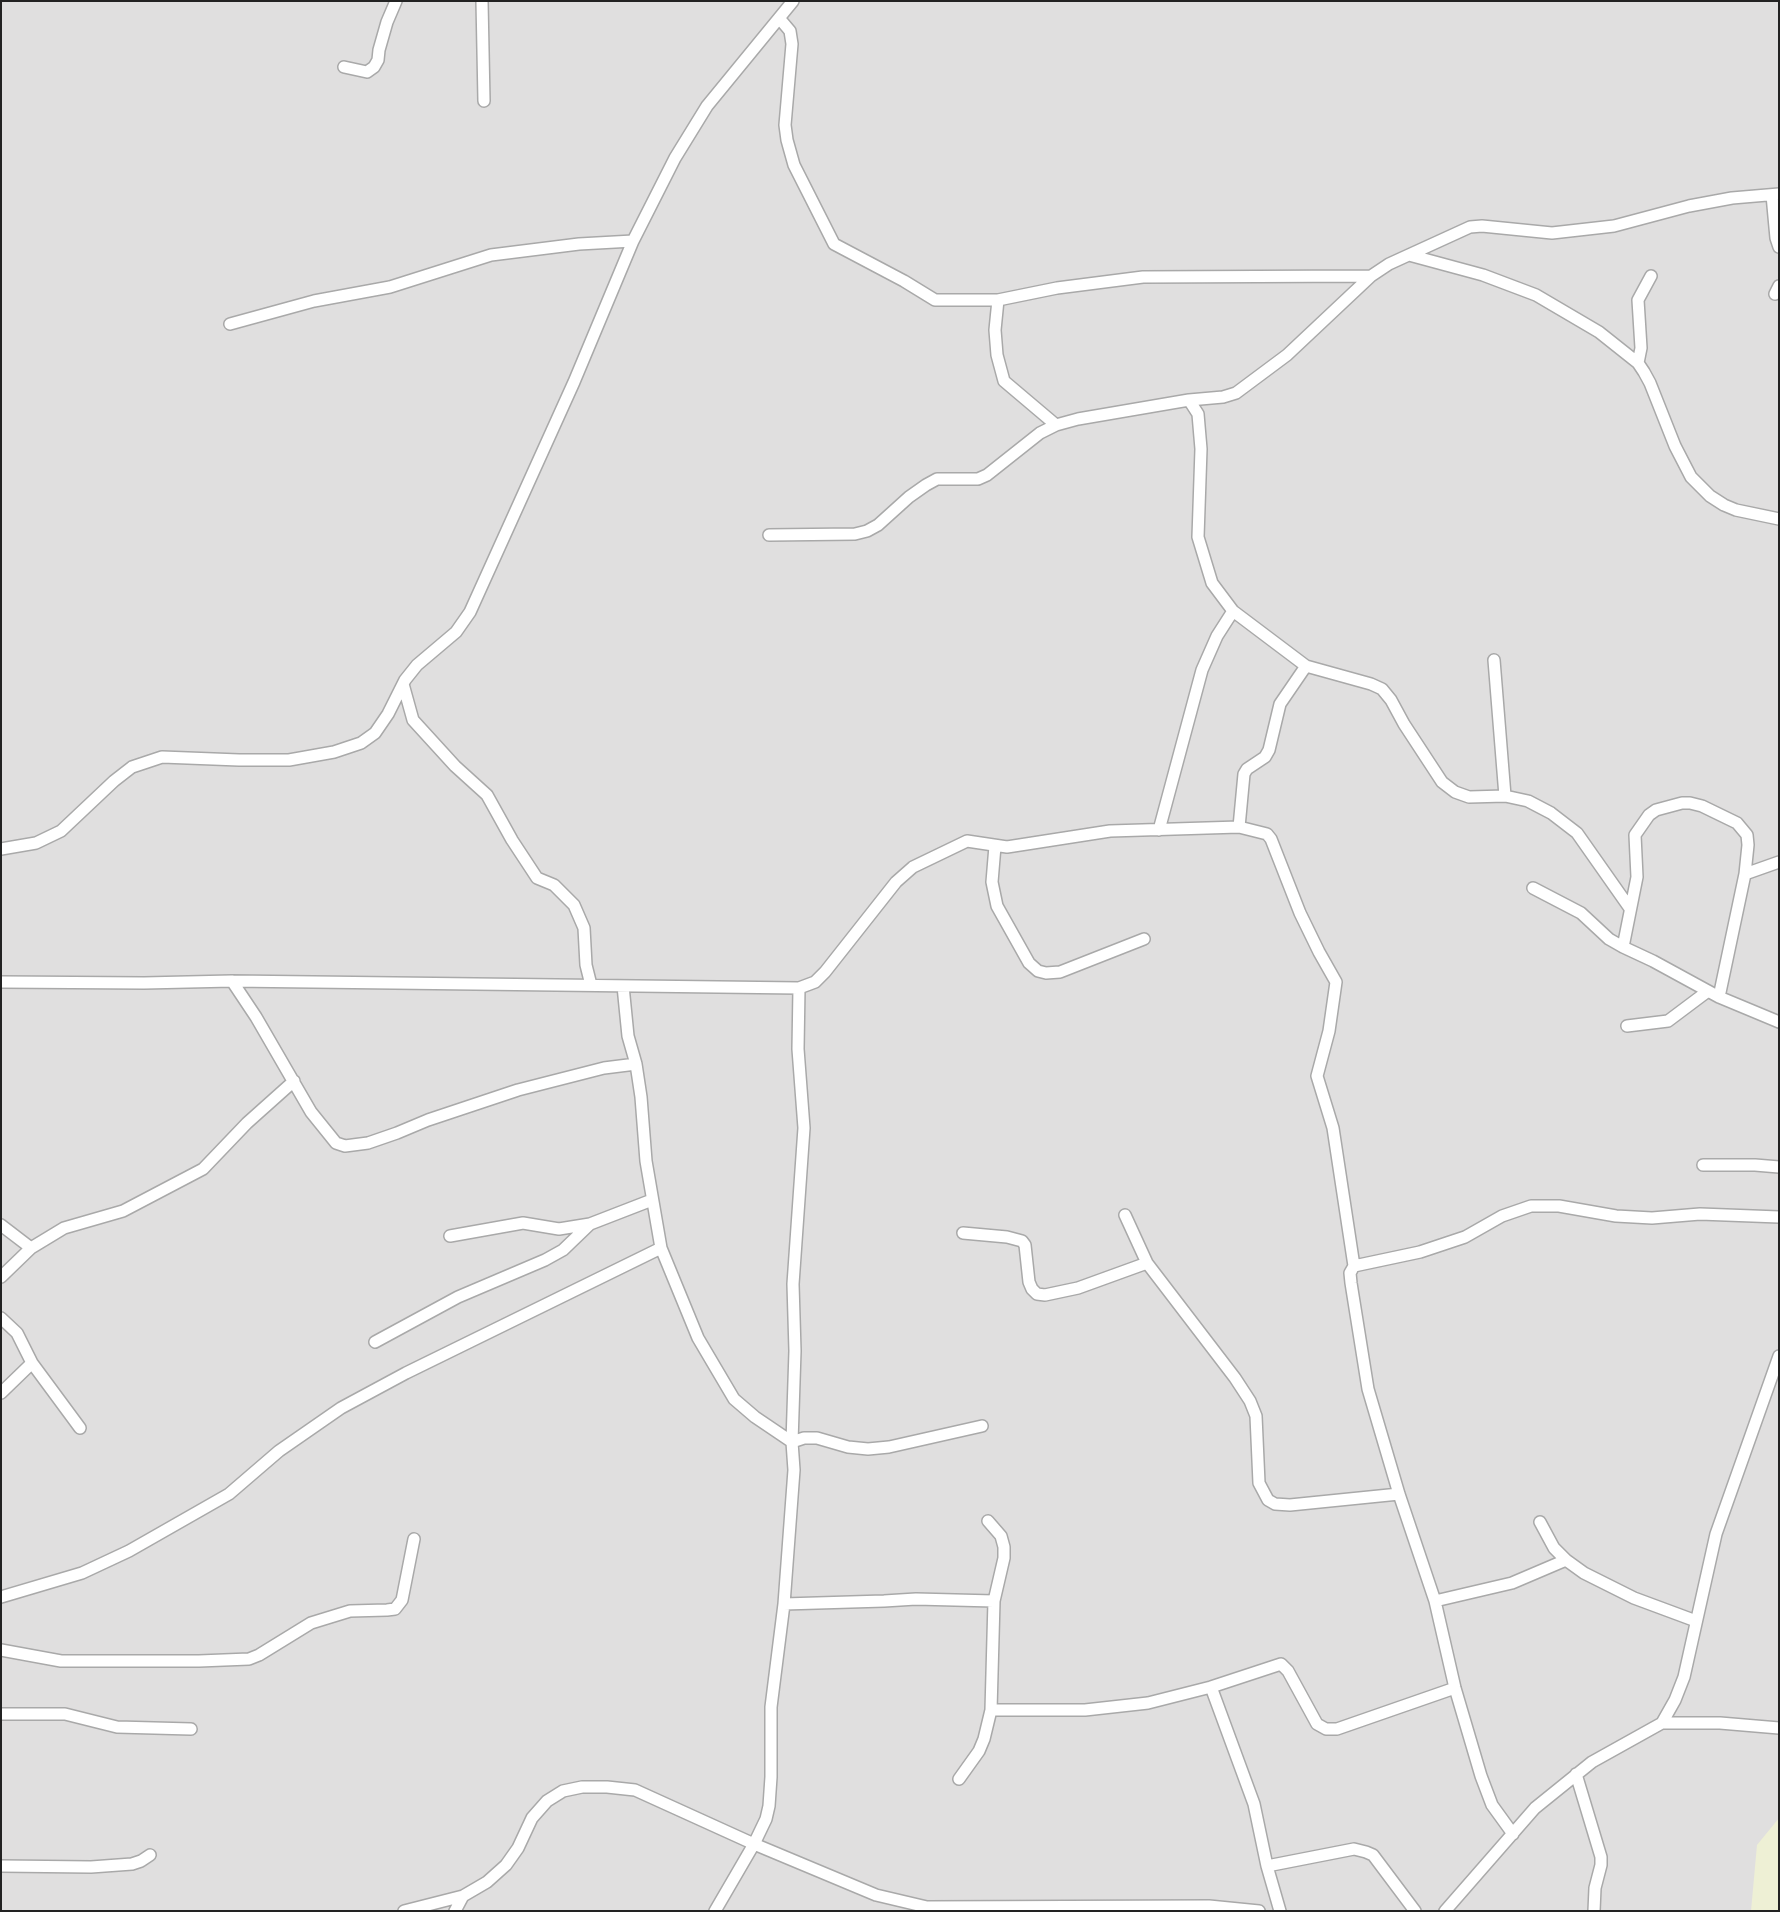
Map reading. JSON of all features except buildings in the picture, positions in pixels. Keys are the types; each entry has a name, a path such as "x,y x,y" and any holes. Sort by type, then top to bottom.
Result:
{"street":[{"path":"344,67 367,72 374,67 378,60 386,22 396,1"},
{"path":"482,1 484,101"},
{"path":"1,849 36,843 61,831 114,781 132,767 162,757 288,760 334,752 361,743 375,733 388,714 403,684 417,665 456,632 470,612 574,382 633,240 675,158 707,106 793,1"},
{"path":"779,18 790,31 792,44 786,125 787,140 794,165 834,244 904,281 935,300 998,300 1057,288 1143,277 1371,276"},
{"path":"769,536 855,534 867,531 878,525 909,497 926,485 937,479 978,479 987,475 1040,433 1056,425 1078,419 1189,400 1223,397 1236,392 1287,355 1371,276 1389,264 1470,227 1482,226 1552,233 1614,226 1689,206 1732,198 1776,194 1776,238 1779,247"},
{"path":"230,324 314,301 390,288 491,255 570,245 633,240"},
{"path":"1409,255 1484,275 1536,295 1599,332 1638,363 1650,382 1675,446 1691,476 1710,496 1736,510 1779,519"},
{"path":"1638,363 1641,348 1638,300 1651,276"},
{"path":"998,300 994,330 997,355 1004,380 1056,425"},
{"path":"1189,400 1198,414 1200,440 1198,537 1212,583 1233,611 1306,666 1371,684 1382,689 1391,700 1404,724 1442,782 1455,792 1469,797 1505,796 1528,801 1551,813 1577,832 1629,908"},
{"path":"1159,830 1202,670 1217,636 1233,611"},
{"path":"1494,660 1505,796"},
{"path":"1239,827 1244,774 1247,769 1266,757 1280,704 1306,666"},
{"path":"403,684 413,720 455,766 487,795 512,840 537,878 554,885 574,905 584,928 586,964 591,985"},
{"path":"1622,947 1637,877 1635,835 1644,822 1656,810 1682,803 1690,803 1702,806 1737,823 1747,835 1748,840 1745,874 1719,997"},
{"path":"1,982 144,983 232,981 799,988 816,982 880,900 913,867 967,841 977,841 1006,847 1110,831 1239,827 1267,834 1271,839 1300,912 1336,982 1329,1031 1317,1076 1333,1128 1354,1266 1350,1273 1351,1283 1368,1389 1399,1494 1435,1601 1455,1688 1492,1805 1513,1834"},
{"path":"995,846 992,882 997,906 1029,963 1038,970 1046,973 1060,972 1144,939"},
{"path":"1745,874 1779,862"},
{"path":"1533,888 1581,913 1609,939 1622,947 1719,997 1779,1022"},
{"path":"232,981 256,1017 311,1112 336,1143 345,1146 368,1143 428,1120 518,1090 604,1068 636,1064"},
{"path":"623,986 628,1036 636,1064 641,1097 646,1161 660,1248 698,1338 734,1399 755,1417 792,1442"},
{"path":"715,1911 754,1844 766,1819 769,1806 771,1707 784,1604 794,1470 792,1442 795,1351 793,1284 798,1186 803,1148 798,1049 799,988"},
{"path":"1627,1026 1668,1020 1708,991"},
{"path":"1,1277 31,1248 64,1228 123,1211 203,1169 247,1123 294,1081"},
{"path":"1703,1165 1779,1167"},
{"path":"450,1236 523,1223 559,1229 590,1224 652,1200"},
{"path":"1354,1266 1420,1252 1465,1237 1502,1216 1531,1206 1559,1206 1616,1216 1652,1218 1700,1214 1779,1216"},
{"path":"1125,1215 1147,1263 1236,1378 1250,1401 1256,1416 1259,1483 1268,1500 1275,1504 1290,1505 1399,1494"},
{"path":"375,1342 458,1297 545,1260 563,1250 590,1224"},
{"path":"1,1225 31,1248"},
{"path":"963,1233 1007,1237 1022,1241 1025,1245 1029,1282 1037,1294 1045,1295 1078,1288 1147,1263"},
{"path":"1,1597 82,1573 129,1551 229,1494 279,1451 341,1408 406,1373 660,1248"},
{"path":"1,1318 17,1333 32,1363 80,1428"},
{"path":"1662,1723 1675,1700 1684,1677 1716,1534 1779,1356"},
{"path":"1,1393 32,1363"},
{"path":"792,1442 804,1438 817,1438 848,1447 889,1447 982,1426"},
{"path":"959,1779 984,1739 991,1710 994,1601 1004,1558 1004,1547 1001,1536 988,1521"},
{"path":"1540,1522 1554,1548 1566,1560 1584,1573 1607,1586 1696,1621"},
{"path":"1,1650 61,1661 199,1661 249,1658 259,1655 311,1623 350,1611 395,1608 402,1600 414,1539"},
{"path":"1435,1601 1512,1583 1566,1560"},
{"path":"784,1604 916,1599 994,1601"},
{"path":"991,1710 1085,1710 1148,1703 1211,1687 1281,1664 1288,1671 1317,1724 1326,1729 1336,1729 1455,1688"},
{"path":"1211,1687 1254,1804 1267,1866 1280,1911"},
{"path":"1,1714 65,1714 117,1726 191,1728"},
{"path":"1445,1911 1535,1808 1592,1762 1662,1723 1720,1723 1779,1728"},
{"path":"1576,1774 1601,1857 1601,1865 1595,1888 1594,1911"},
{"path":"404,1911 463,1896 487,1882 506,1866 532,1818 547,1801 563,1791 582,1787 607,1786 635,1790 754,1844 876,1895 927,1907 996,1909 1209,1906 1259,1911"},
{"path":"1267,1866 1354,1849 1366,1852 1373,1855 1415,1911"},
{"path":"1,1866 91,1867 132,1864 150,1855"},
{"path":"454,1911 463,1896"}],"shaded area":[{"path":"1,1 1779,1 1779,1911 1,1911"}],"green space":[{"path":"1779,1818 1779,1911 1751,1911 1757,1845"}]}
